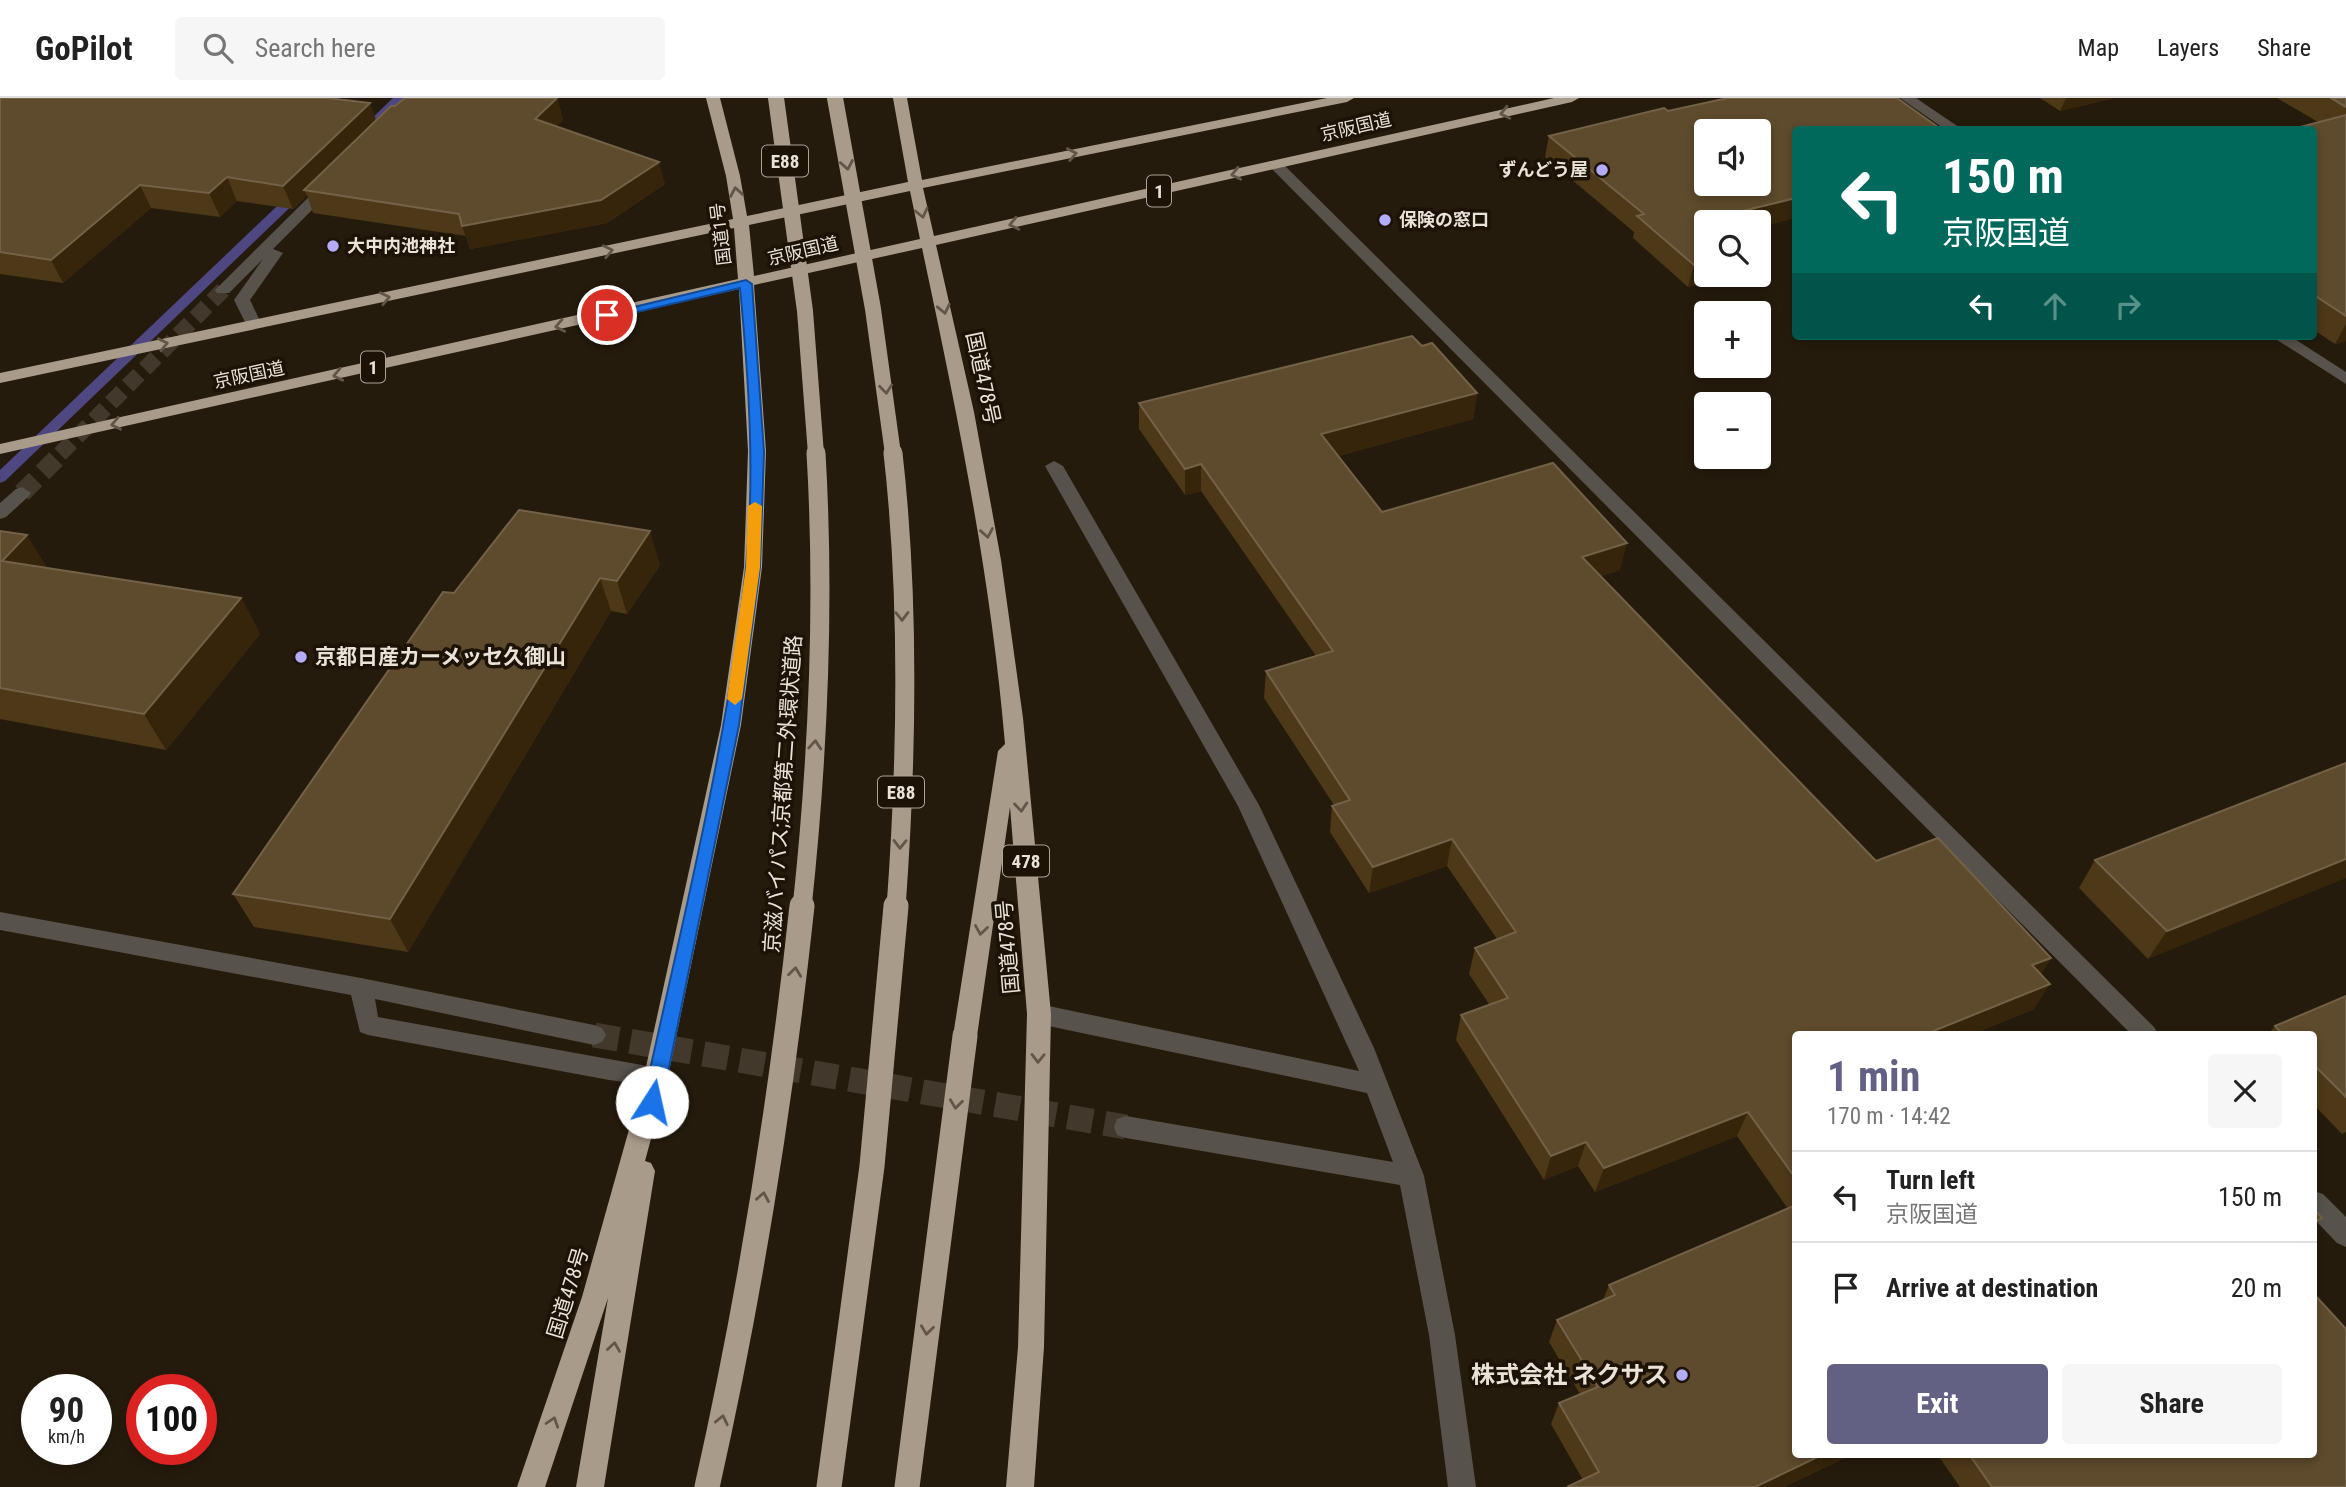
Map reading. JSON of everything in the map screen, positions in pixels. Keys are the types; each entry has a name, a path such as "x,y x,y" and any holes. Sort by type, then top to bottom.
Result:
{"highway":[{"name":"国道1号","path":"713,98 733,176 741,222 746,284"},
{"path":"762,98 794,223"},
{"name":"京滋バイパス;京都第二外環状道路","path":"707,1487 724,1414 776,1124 806,888 818,698 819,523 812,382 794,223 776,98"},
{"name":"E88","path":"828,1487 880,1099 899,897 903,692 899,521 884,372 835,98"},
{"path":"900,98 915,185 929,243"},
{"name":"京阪国道","path":"0,378 915,185 1347,98"},
{"name":"京阪国道","path":"0,449 1572,98"},
{"name":"国道478号","path":"929,243 966,412 990,546 1013,718 1039,1014 1031,1347 1020,1487"},
{"name":"国道478号","path":"531,1487 594,1297 656,1076 731,725 753,567 757,452 746,284"},
{"path":"906,1487 965,1036 1013,718"},
{"path":"590,1487 656,1076"}],"street":[{"path":"1907,98 1950,126"},
{"path":"1276,165 2143,1031"},
{"path":"223,290 342,172"},
{"path":"254,325 242,300 287,237 293,221"},
{"path":"2285,340 2346,379"},
{"path":"1054,466 1248,806 1362,1048 1411,1176 1442,1335 1462,1487"},
{"path":"0,513 22,493"},
{"path":"0,921 361,987 594,1035"},
{"path":"361,987 368,1025 609,1070 656,1076"},
{"path":"1039,1014 1374,1084"},
{"path":"1126,1127 1411,1176"},
{"path":"2317,1205 2346,1235"}],"building":[{"path":"0,98 327,98 370,103 283,186 227,177 209,193 140,185 51,260 0,252"},
{"path":"405,98 557,98 535,119 659,162 601,200 462,226 459,214 304,190 391,106"},
{"path":"1728,98 1897,98 1936,126 1792,126 1792,199 1747,210 1694,210 1694,265 1637,216 1644,214 1549,136 1664,108 1668,111"},
{"path":"2331,98 2346,98 2346,107"},
{"path":"2346,115 2346,316 2317,297 2317,126 2304,126"},
{"path":"1412,336 1422,346 1432,343 1477,393 1321,434 1382,512 1553,463 1627,543 1582,557 1876,861 1938,838 2051,958 2032,965 2050,984 1933,1031 1792,1031 1792,1173 1748,1112 1604,1168 1586,1142 1551,1156 1461,1015 1508,998 1475,948 1516,932 1452,839 1373,867 1332,806 1350,800 1266,671 1333,651 1201,464 1185,469 1139,403"},
{"path":"519,510 650,531 617,581 600,578 390,919 233,894 443,592 454,593"},
{"path":"0,531 27,535 2,561 241,598 144,714 0,688"},
{"path":"2346,763 2346,859 2167,931 2095,860"},
{"path":"2346,996 2346,1097 2317,1068 2317,1031 2279,1031 2275,1026"},
{"name":"株式会社 ネクサス","path":"1792,1207 1792,1458 1816,1458 1755,1487 1567,1487 1599,1472 1559,1403 1598,1387 1557,1320 1615,1295 1609,1285"},
{"path":"2317,1297 2346,1329 2346,1487 1992,1487 1972,1458 2317,1458"}],"waterway":[{"path":"374,122 400,98"},
{"path":"0,478 300,191"}],"tunnel":[{"path":"60,454 223,290"},
{"path":"22,493 62,453"},
{"path":"594,1035 1126,1127"}],"slow traffic":[{"path":"735,699 753,567 755,506"}],"place":[{"name":"ずんどう屋","path":"1602,170"},
{"name":"保険の窓口","path":"1385,220"},
{"name":"大中内池神社","path":"333,246"},
{"name":"京都日産カーメッセ久御山","path":"301,657"},
{"name":"株式会社 ネクサス","path":"1682,1375"}],"route":[{"path":"607,315 746,284 753,360 757,452 753,567 731,725 652,1102"}]}
